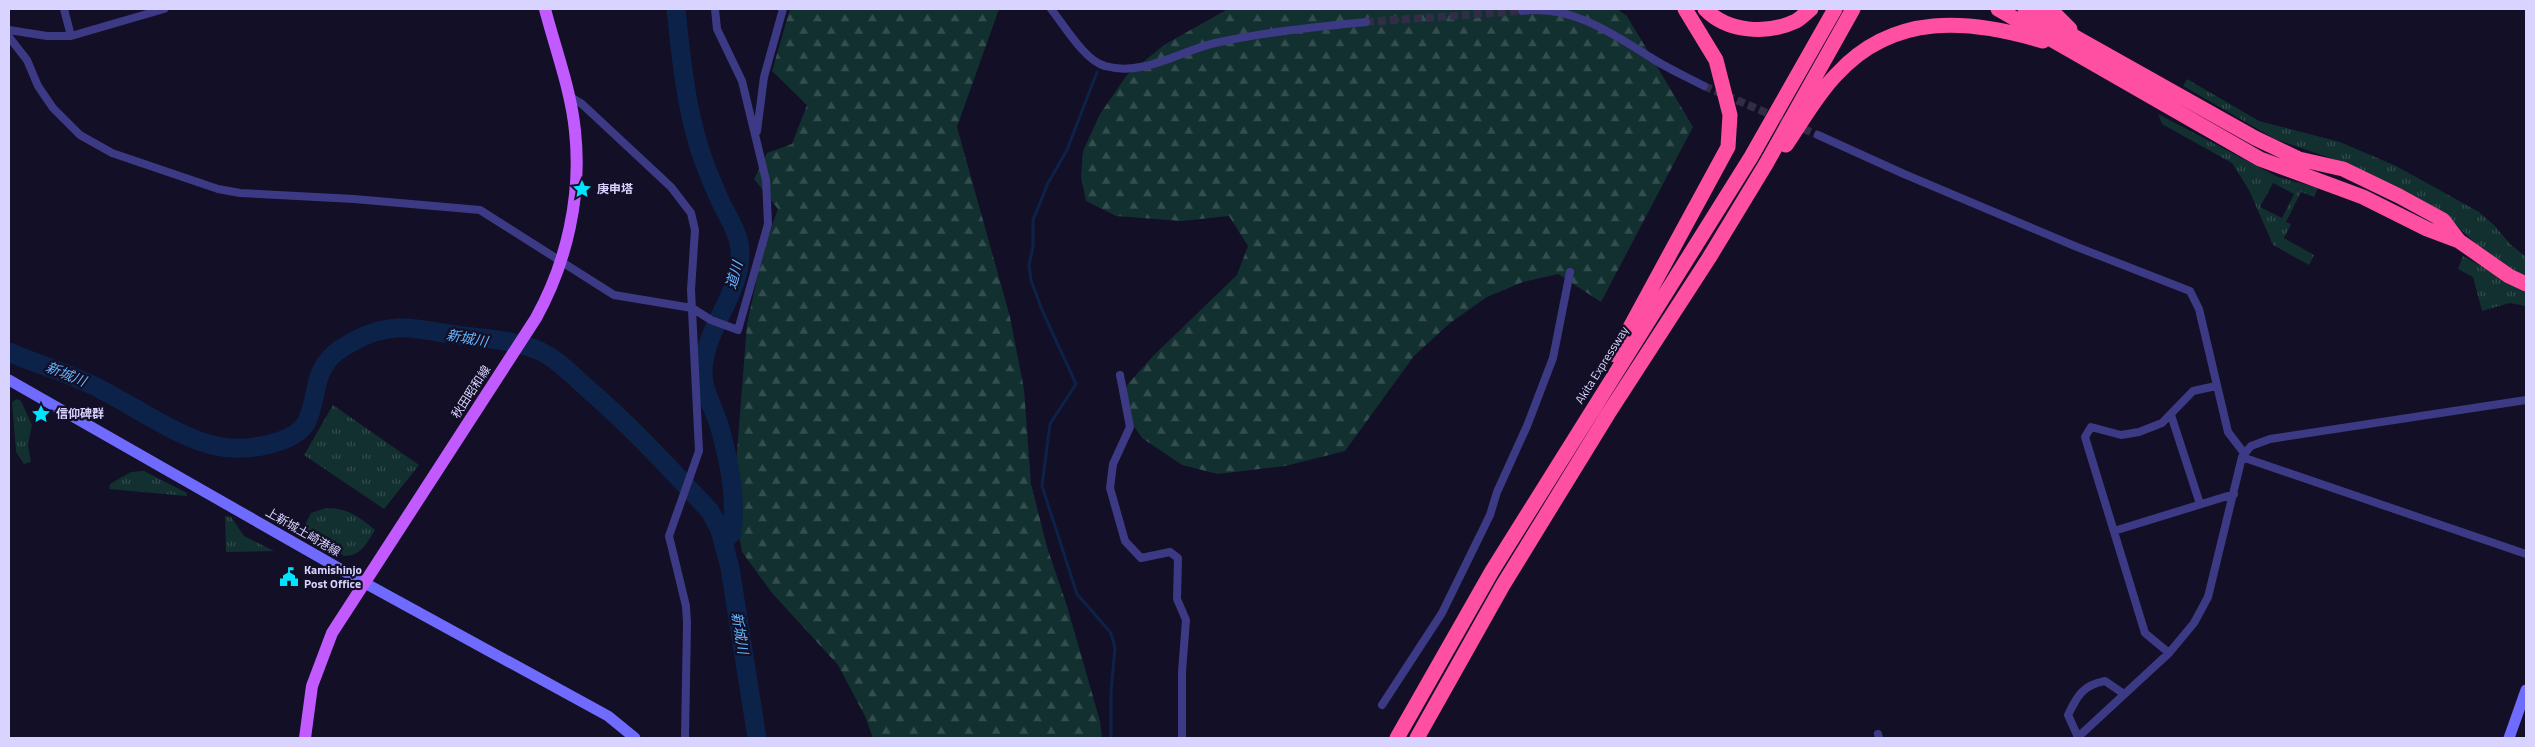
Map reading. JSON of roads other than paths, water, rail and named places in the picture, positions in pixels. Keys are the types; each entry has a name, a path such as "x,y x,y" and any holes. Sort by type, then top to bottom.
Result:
{"highway":[{"path":"1543,488 1728,147 1730,115 1716,60 1685,9"},
{"path":"1705,9 1710,15 1736,27 1765,30 1796,21 1811,9"},
{"name":"Akita Expressway","path":"1397,738 1492,571 1751,156 1835,9"},
{"path":"1710,258 1766,164 1853,9"},
{"path":"1998,9 2075,45"},
{"path":"2025,9 2075,45 2260,159 2363,196 2427,229 2460,241 2509,276 2526,284"},
{"path":"2050,9 2075,45"},
{"path":"1417,738 1503,585 1608,414 1710,258 1836,74 1862,51 1885,38 1911,29 1948,24 2012,32 2075,45"}],"main road":[{"name":"秋田昭和線","path":"305,738 312,686 317,668 332,632 525,335 551,291 570,232 575,195 575,130 568,95 545,9"},
{"name":"上新城土崎港線","path":"9,380 363,582 608,716 635,738"},
{"path":"2509,738 2526,690"}],"street":[{"path":"64,9 71,36"},
{"path":"9,30 47,36 71,36 164,9"},
{"path":"9,37 27,60 38,86 53,108 80,135 112,152 218,189 240,194 354,198 480,210 614,296 692,308 711,320 738,330 768,224 766,180 742,81 717,29 715,9"},
{"path":"756,136 764,77 783,9"},
{"path":"1051,9 1091,59 1104,66 1120,69 1152,64 1213,44 1250,36 1366,22"},
{"path":"1522,11 1537,9 1564,12 1589,22 1704,86"},
{"path":"568,95 582,104 671,187 692,213 695,230 692,308 699,451 669,536 686,606 688,623 684,701 685,738"},
{"path":"1818,135 1949,194 2190,291 2199,309 2228,432 2243,455 2526,554"},
{"path":"1382,705 1442,613 1490,515 1497,492 1527,426 1553,358 1570,272"},
{"path":"1120,374 1130,427 1113,464 1110,488 1125,541 1141,558 1170,552 1178,558 1177,599 1186,620 1182,672 1182,738"},
{"path":"2169,653 2145,633 2085,437 2091,427 2121,435 2139,432 2162,422 2193,391 2216,386"},
{"path":"2124,694 2105,682 2090,684 2075,700 2068,715 2077,738 2169,653 2194,623 2208,597 2243,455 2251,446 2270,439 2526,400"},
{"path":"2170,415 2200,504"},
{"path":"2114,531 2234,494"}],"waterway":[{"name":"道川","path":"676,9 684,78 694,130 710,178 735,230 740,252 739,268 734,284 708,343 704,358 703,374 707,394 723,438 733,492 732,533 724,540"},
{"path":"1097,72 1067,150 1048,183 1033,220 1033,247 1029,265 1031,280 1042,310 1076,384 1050,424 1042,486 1077,594 1111,633 1115,648 1111,692 1111,738"},
{"name":"新城川","path":"9,352 92,385 186,436 225,448 261,446 280,441 297,432 308,419 319,377 327,361 345,346 378,331 398,328 419,329 524,345 543,352 564,367 621,419 710,511 720,530 730,568 757,738"}],"tunnel":[{"path":"1366,22 1522,11"},
{"path":"1704,86 1818,135"}],"place":[{"name":"庚申塔","path":"582,189"},
{"name":"信仰碑群","path":"41,414"},
{"name":"Kamishinjo Post Office","path":"289,577"}]}
